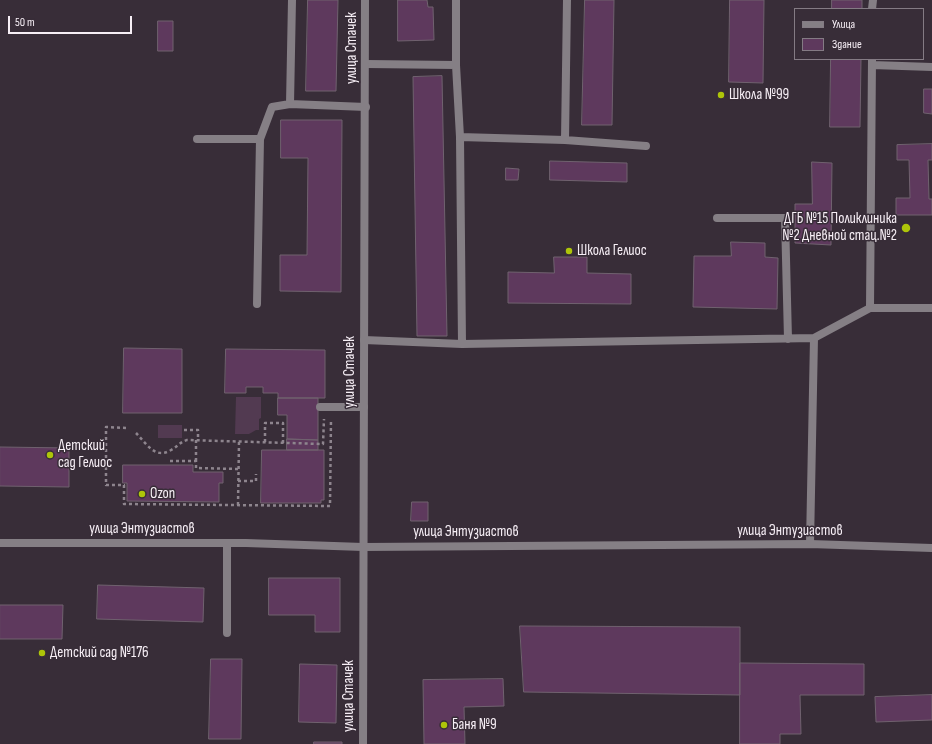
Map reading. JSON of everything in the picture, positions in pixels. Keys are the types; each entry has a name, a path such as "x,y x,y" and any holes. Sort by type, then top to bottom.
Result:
{"street":[{"path":"290,104 292,0"},
{"name":"улица Стачек","path":"363,744 366,0"},
{"path":"456,0 456,65 460,137 462,344"},
{"path":"565,140 567,0"},
{"path":"870,308 872,62 932,67"},
{"path":"366,64 456,65"},
{"path":"257,304 260,139 272,107 290,104 366,106"},
{"path":"460,137 565,140 646,146"},
{"path":"197,139 260,139"},
{"path":"717,218 785,218 788,339"},
{"path":"364,340 462,344 814,338 870,308 932,308"},
{"path":"810,544 814,338"},
{"path":"325,407 364,406"},
{"name":"улица Энтузиастов","path":"0,543 227,543 363,547 810,544 932,548"},
{"path":"227,543 227,633"}],"path":[{"path":"136,433 146,446 159,453 164,453 171,450 182,441 187,440 324,444 325,407"},
{"path":"126,428 106,427 106,485 124,485 124,504 330,506 325,407"},
{"path":"265,442 265,423 283,423 283,443"},
{"path":"184,430 198,430 196,468 238,469"},
{"path":"238,505 239,442"},
{"path":"170,460 196,461"},
{"path":"238,481 256,481 256,474"}],"shaded area":[{"path":"236,397 261,397 261,418 259,419 259,430 249,434 235,434"},
{"path":"158,425 182,425 182,438 158,438"}],"building":[{"path":"308,0 338,0 336,91 306,91"},
{"path":"398,0 427,0 428,7 433,7 434,40 398,41"},
{"path":"585,0 614,0 612,125 582,125"},
{"path":"730,0 764,0 763,83 729,82"},
{"path":"832,0 862,0 862,8 832,8"},
{"path":"158,21 173,21 173,51 158,51"},
{"path":"831,60 861,60 860,127 830,127"},
{"path":"442,76 447,336 417,336 413,77"},
{"path":"924,89 932,89 932,114 924,113"},
{"path":"281,120 342,120 341,292 280,291 280,255 307,255 308,158 281,158"},
{"path":"932,144 932,160 928,160 929,199 932,199 932,215 896,215 896,198 910,198 909,160 897,160 897,145"},
{"path":"550,161 627,163 627,182 550,180"},
{"path":"812,162 832,163 831,245 795,243 795,204 812,204"},
{"path":"506,168 519,169 518,180 506,180"},
{"path":"731,242 765,243 765,257 778,258 777,309 693,307 694,256 731,256"},
{"path":"554,257 587,257 587,273 631,274 631,304 508,303 508,272 554,273"},
{"path":"124,348 182,349 182,413 123,413"},
{"path":"226,349 325,350 325,398 278,398 278,393 263,393 263,387 246,387 246,393 225,393"},
{"path":"278,398 318,398 318,440 287,439 287,415 278,415"},
{"path":"287,439 318,440 318,450 287,450"},
{"path":"0,447 69,448 69,487 0,486"},
{"path":"262,450 324,450 324,500 321,500 321,503 261,503"},
{"path":"123,465 193,465 193,472 223,472 223,483 219,483 219,502 127,501 127,483 123,483"},
{"path":"412,502 428,502 428,521 411,521"},
{"path":"269,578 340,578 340,632 315,632 315,615 269,615"},
{"path":"98,585 204,588 203,622 97,619"},
{"path":"0,605 63,605 62,639 0,639"},
{"path":"520,626 740,627 740,695 524,692"},
{"path":"211,659 242,659 241,739 209,739"},
{"path":"740,663 864,664 864,695 800,695 801,734 780,734 780,744 740,744"},
{"path":"300,664 337,665 336,723 299,722"},
{"name":"Баня №9","path":"503,679 504,706 464,707 465,744 424,744 423,680"},
{"path":"932,695 932,720 876,722 875,697"},
{"path":"314,742 342,742 342,744 314,744"}],"place":[{"name":"Школа №99","path":"721,95"},
{"name":"ДГБ №15 Поликлиника №2 Дневной стац.№2","path":"906,228"},
{"name":"Школа Гелиос","path":"569,251"},
{"name":"Детский сад Гелиос","path":"50,455"},
{"name":"Ozon","path":"142,494"},
{"name":"Детский сад №176","path":"42,653"},
{"name":"Баня №9","path":"444,725"}]}
